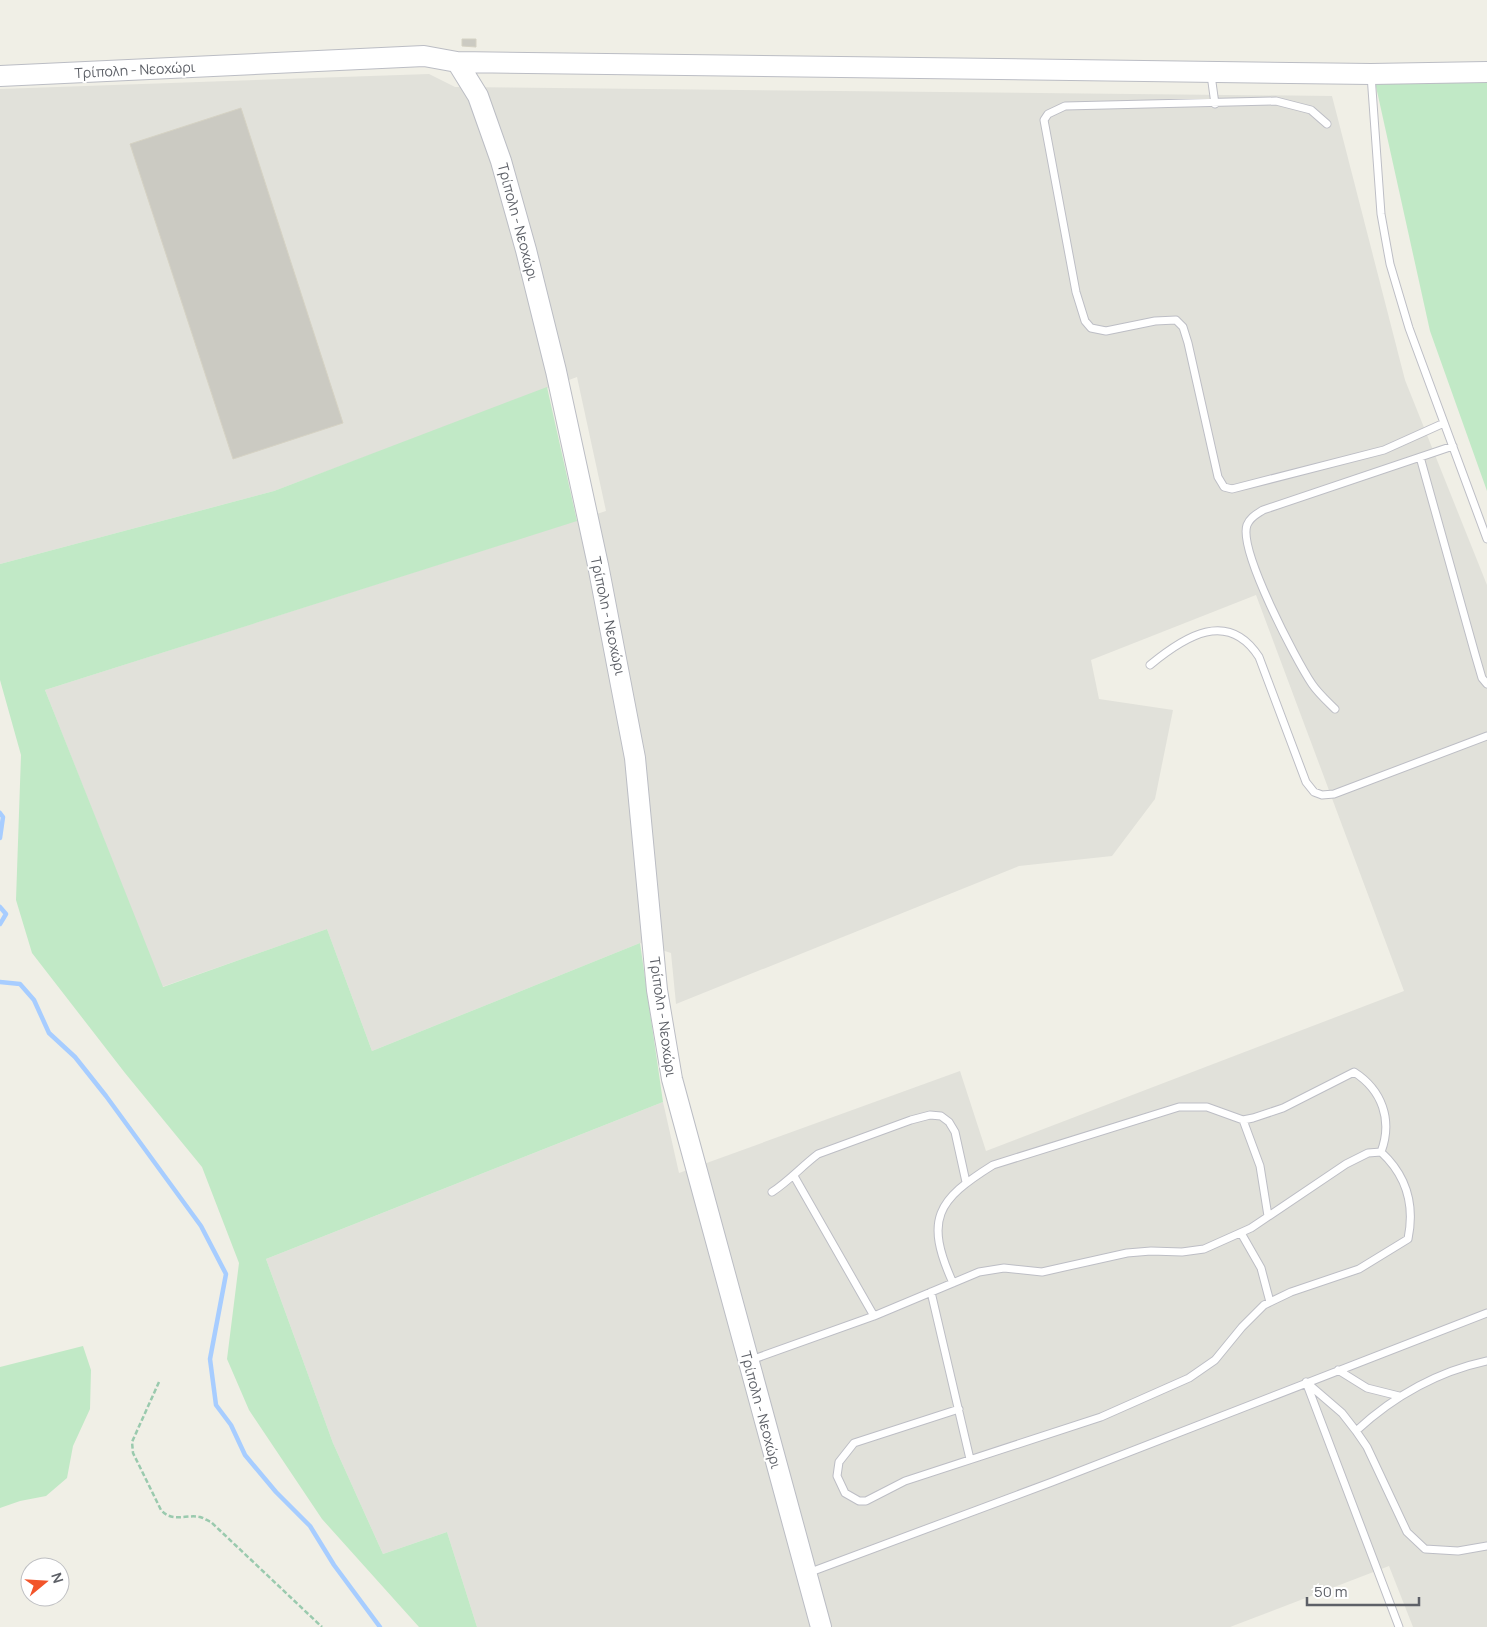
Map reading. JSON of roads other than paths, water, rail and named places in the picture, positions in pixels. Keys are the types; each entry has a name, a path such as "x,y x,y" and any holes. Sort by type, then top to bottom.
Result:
{"main road":[{"name":"Τρίπολη - Νεοχώρι","path":"0,76 424,56 458,62 478,96 501,161 556,371 630,727 642,813 657,990 672,1079 821,1627"},
{"path":"458,62 1371,74 1487,72"}],"lane":[{"path":"1211,72 1215,104"},
{"path":"1371,74 1382,214 1390,264 1409,328 1487,539"},
{"path":"1327,124 1311,110 1288,102 1065,106 1048,114 1044,120 1076,292 1085,321 1091,328 1106,331 1155,320 1176,320 1183,327 1218,477 1224,487 1232,489 1384,450 1444,423"},
{"path":"1335,709 1312,685 1274,612 1250,558 1246,537 1247,526 1252,517 1263,510 1453,446"},
{"path":"1420,457 1482,678 1487,684"},
{"path":"1150,665 1170,649 1208,631 1230,631 1250,643 1259,657 1306,782 1314,792 1322,795 1350,790 1487,736"},
{"path":"953,1283 940,1246 937,1229 938,1216 948,1199 966,1182 993,1165 1179,1107 1207,1107 1243,1120 1283,1108 1354,1072 1371,1086 1383,1105 1386,1134 1381,1152"},
{"path":"772,1192 794,1176 805,1163 818,1154 911,1120 930,1116 941,1116 949,1122 955,1132 966,1182"},
{"path":"1243,1120 1260,1166 1268,1216"},
{"path":"748,1361 874,1316 979,1272 1004,1268 1042,1272 1127,1253 1151,1251 1182,1252 1204,1249 1241,1233 1346,1164 1368,1153 1381,1152"},
{"path":"959,1409 854,1444 838,1462 837,1476 845,1493 859,1501 866,1501 905,1481 1101,1417 1189,1378 1216,1360 1242,1327 1270,1302 1291,1292 1359,1269 1408,1240 1411,1217 1408,1194 1398,1171 1381,1152"},
{"path":"794,1176 874,1316"},
{"path":"1241,1233 1260,1268 1270,1302"},
{"path":"930,1292 970,1459"},
{"path":"806,1574 1043,1485 1487,1312"},
{"path":"1356,1431 1399,1396 1434,1377 1487,1361"},
{"path":"1338,1370 1367,1388 1399,1396"},
{"path":"1306,1382 1342,1413 1356,1431 1367,1447 1407,1532 1424,1549 1458,1551 1487,1546"},
{"path":"1306,1382 1399,1627"}],"waterway":[{"path":"0,813 3,817 0,838"},
{"path":"0,907 6,914 0,924"},
{"path":"0,982 20,984 34,1000 49,1033 75,1057 106,1096 201,1226 226,1274 210,1359 216,1405 231,1425 245,1455 276,1492 310,1526 334,1565 380,1627"}]}
